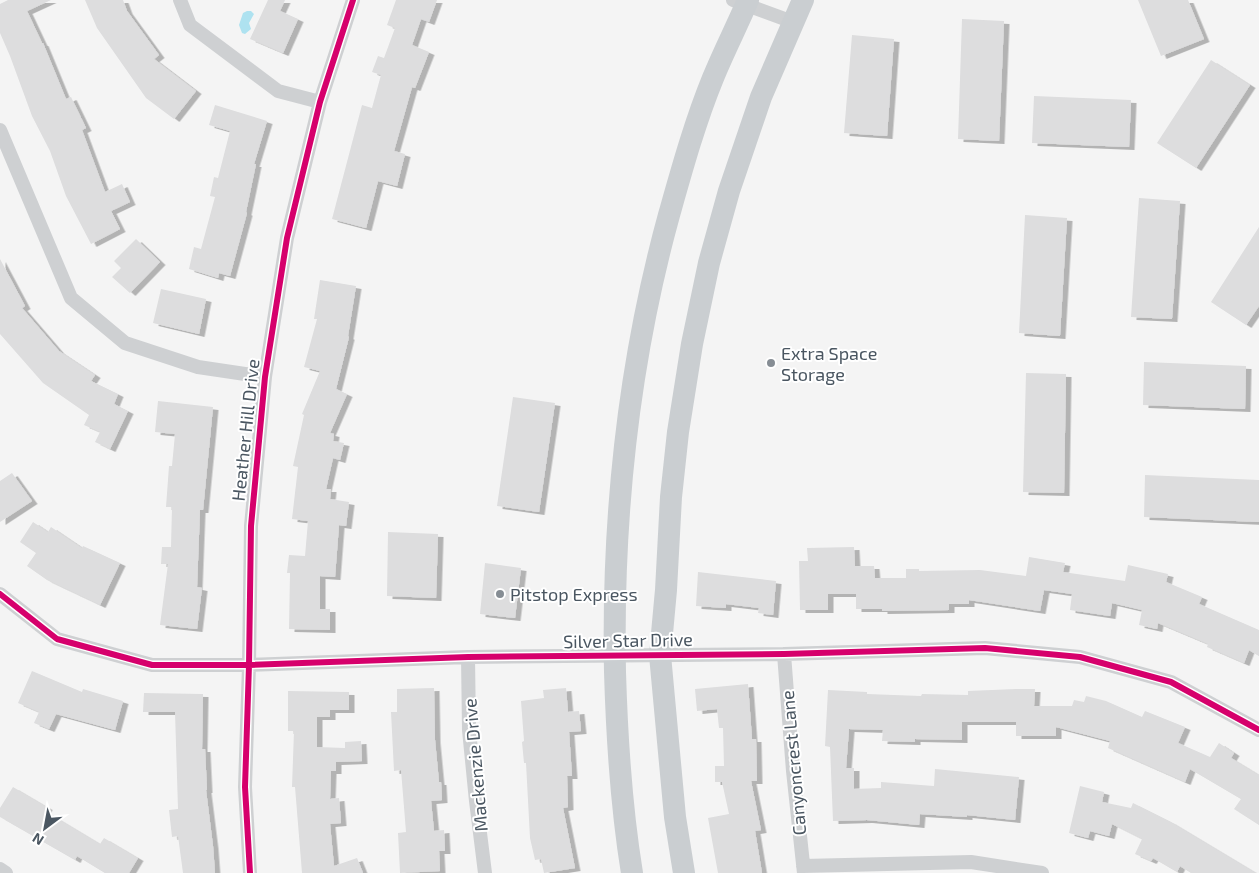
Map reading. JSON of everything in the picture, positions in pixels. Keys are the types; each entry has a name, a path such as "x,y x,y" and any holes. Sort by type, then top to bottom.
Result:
{"main road":[{"path":"684,873 675,817 660,655 671,497 678,432 692,344 709,263 729,191 761,97 802,0"},
{"path":"632,873 624,823 617,742 614,588 619,493 626,425 641,334 660,250 680,175 713,78 742,2"}],"street":[{"path":"180,0 190,25 278,91 320,102"},
{"name":"Heather Hill Drive","path":"250,873 245,787 249,664 250,526 265,377 287,238 320,102 353,0"},
{"path":"742,2 793,22"},
{"path":"0,130 72,298 125,342 198,367 265,377"},
{"name":"Silver Star Drive","path":"0,594 57,639 152,665 468,657 784,654 986,648 1080,657 1170,682 1259,730"},
{"name":"Canyoncrest Lane","path":"784,654 804,870"},
{"name":"Mackenzie Drive","path":"468,657 469,730 486,873"},
{"path":"804,870 971,862 1042,873"},
{"path":"0,869 6,873"}],"water":[{"path":"251,11 254,14 249,23 251,29 245,34 242,33 239,25 243,13"}],"building":[{"path":"8,0 51,0 27,11 43,43 66,99 71,97 86,128 82,130 105,192 122,184 130,202 111,211 120,229 91,244 66,196 50,151 32,116 0,33 0,4"},
{"path":"85,0 123,0 127,11 159,55 154,59 196,91 174,119 146,98 97,28"},
{"path":"268,0 285,0 280,11 298,19 283,53 250,39"},
{"path":"396,0 437,0 429,22 421,19 412,45 429,52 415,88 412,87 394,151 405,154 397,186 378,181 366,228 332,219 362,105 372,108 381,75 372,72 378,56 384,58 395,28 387,25"},
{"path":"1138,0 1188,0 1204,39 1161,56"},
{"path":"962,19 1004,21 999,141 958,139"},
{"path":"852,35 894,39 887,136 844,133"},
{"path":"1211,60 1250,85 1196,168 1157,143"},
{"path":"1034,96 1131,100 1129,147 1032,143"},
{"path":"215,105 267,121 254,164 256,164 247,213 230,276 219,273 218,278 189,269 194,247 201,249 215,197 210,196 214,177 218,178 230,131 209,125"},
{"path":"1139,198 1180,201 1172,319 1131,317"},
{"path":"1025,215 1067,218 1060,336 1019,333"},
{"path":"1259,227 1259,306 1246,325 1211,302"},
{"path":"136,239 160,262 130,293 112,277 121,268 114,261"},
{"path":"0,259 25,306 22,308 59,351 95,375 91,381 118,394 114,404 128,411 110,449 95,442 100,432 84,425 89,415 43,383 0,334"},
{"path":"320,280 356,286 349,337 336,389 347,394 330,433 334,434 333,441 344,443 340,460 333,458 326,489 331,489 330,499 349,502 346,526 339,525 335,577 320,576 320,609 330,609 330,630 289,629 290,573 287,573 289,555 305,556 308,521 292,519 298,467 293,466 304,415 302,414 320,371 304,367 317,319 314,319"},
{"path":"161,289 206,299 199,334 153,323"},
{"path":"1144,362 1246,366 1245,409 1143,405"},
{"path":"1026,373 1066,374 1064,493 1023,492"},
{"path":"513,397 555,403 539,512 497,506"},
{"path":"158,401 213,407 203,510 200,510 197,587 202,588 197,629 160,625 168,564 161,564 162,547 171,547 172,507 166,507 169,466 172,466 175,434 155,432"},
{"path":"12,473 32,501 0,522 0,481"},
{"path":"1145,475 1259,480 1259,522 1144,517"},
{"path":"33,522 48,532 51,527 82,548 83,546 120,563 100,605 47,580 27,566 36,553 20,542"},
{"path":"388,532 438,534 436,598 387,596"},
{"path":"854,547 855,566 874,566 875,578 906,578 906,569 919,569 919,571 980,570 1026,576 1029,557 1065,563 1063,572 1125,581 1128,565 1168,574 1166,582 1202,597 1199,604 1259,630 1259,656 1249,650 1244,663 1207,647 1208,644 1158,623 1157,629 1139,625 1142,610 1112,603 1110,616 1070,610 1072,594 1044,590 1040,611 969,600 969,604 949,604 949,610 882,611 882,609 856,609 856,594 828,594 828,610 800,610 799,561 808,561 807,548"},
{"path":"485,563 521,568 515,618 480,614"},
{"path":"698,572 776,581 773,615 758,613 759,608 726,604 726,608 696,606"},
{"path":"32,671 82,692 83,689 123,701 115,730 56,714 49,729 34,723 39,712 18,703"},
{"path":"748,684 752,739 756,739 757,781 751,781 761,830 755,831 762,873 718,873 708,818 729,814 722,782 715,782 715,766 724,766 723,728 719,728 717,709 697,711 695,689"},
{"path":"434,688 435,740 442,800 431,801 434,831 444,830 445,851 439,851 440,871 400,873 398,833 406,832 401,770 394,771 391,712 397,712 397,689"},
{"path":"566,688 568,712 579,711 581,731 569,732 572,776 567,776 568,807 563,808 575,868 544,873 541,859 535,860 530,838 526,763 524,763 522,742 524,741 521,701 544,698 543,690"},
{"path":"1035,689 1034,706 1072,706 1074,700 1084,702 1086,696 1106,701 1142,717 1145,711 1185,727 1178,743 1210,757 1219,743 1234,753 1231,758 1259,775 1259,825 1234,809 1241,799 1190,769 1185,782 1108,748 1110,741 1056,727 1056,736 1016,736 1016,722 962,722 962,740 915,739 915,742 882,741 883,730 849,729 846,768 854,768 854,789 881,788 881,782 934,786 935,769 1019,777 1015,820 967,815 967,817 920,814 919,825 867,820 833,821 830,747 825,746 828,690 921,696 922,694 968,695 968,691"},
{"path":"288,691 349,692 349,710 330,710 330,717 317,717 317,747 345,748 345,742 361,741 362,761 336,762 336,771 331,771 330,799 339,798 341,823 330,824 334,866 357,858 363,873 302,873 295,787 292,787 294,731 288,731"},
{"path":"144,693 203,694 202,749 205,749 206,790 215,873 183,873 178,836 172,837 169,810 178,809 175,712 143,712"},
{"path":"1080,786 1104,792 1102,802 1131,808 1133,803 1171,822 1256,873 1191,873 1180,866 1177,872 1153,858 1151,861 1135,854 1142,839 1112,824 1109,836 1090,831 1088,838 1069,833"},
{"path":"13,787 47,807 45,811 100,844 104,838 138,858 129,873 105,873 77,856 75,860 0,817 0,808"}],"cycle path":[{"path":"250,873 245,787 251,526 265,377 287,238 320,102 353,0"},
{"path":"0,594 57,639 152,665 249,665 468,657 784,654 985,648 1080,657 1171,682 1259,730"}],"place":[{"name":"Extra Space Storage","path":"771,363"},
{"name":"Pitstop Express","path":"500,594"}]}
